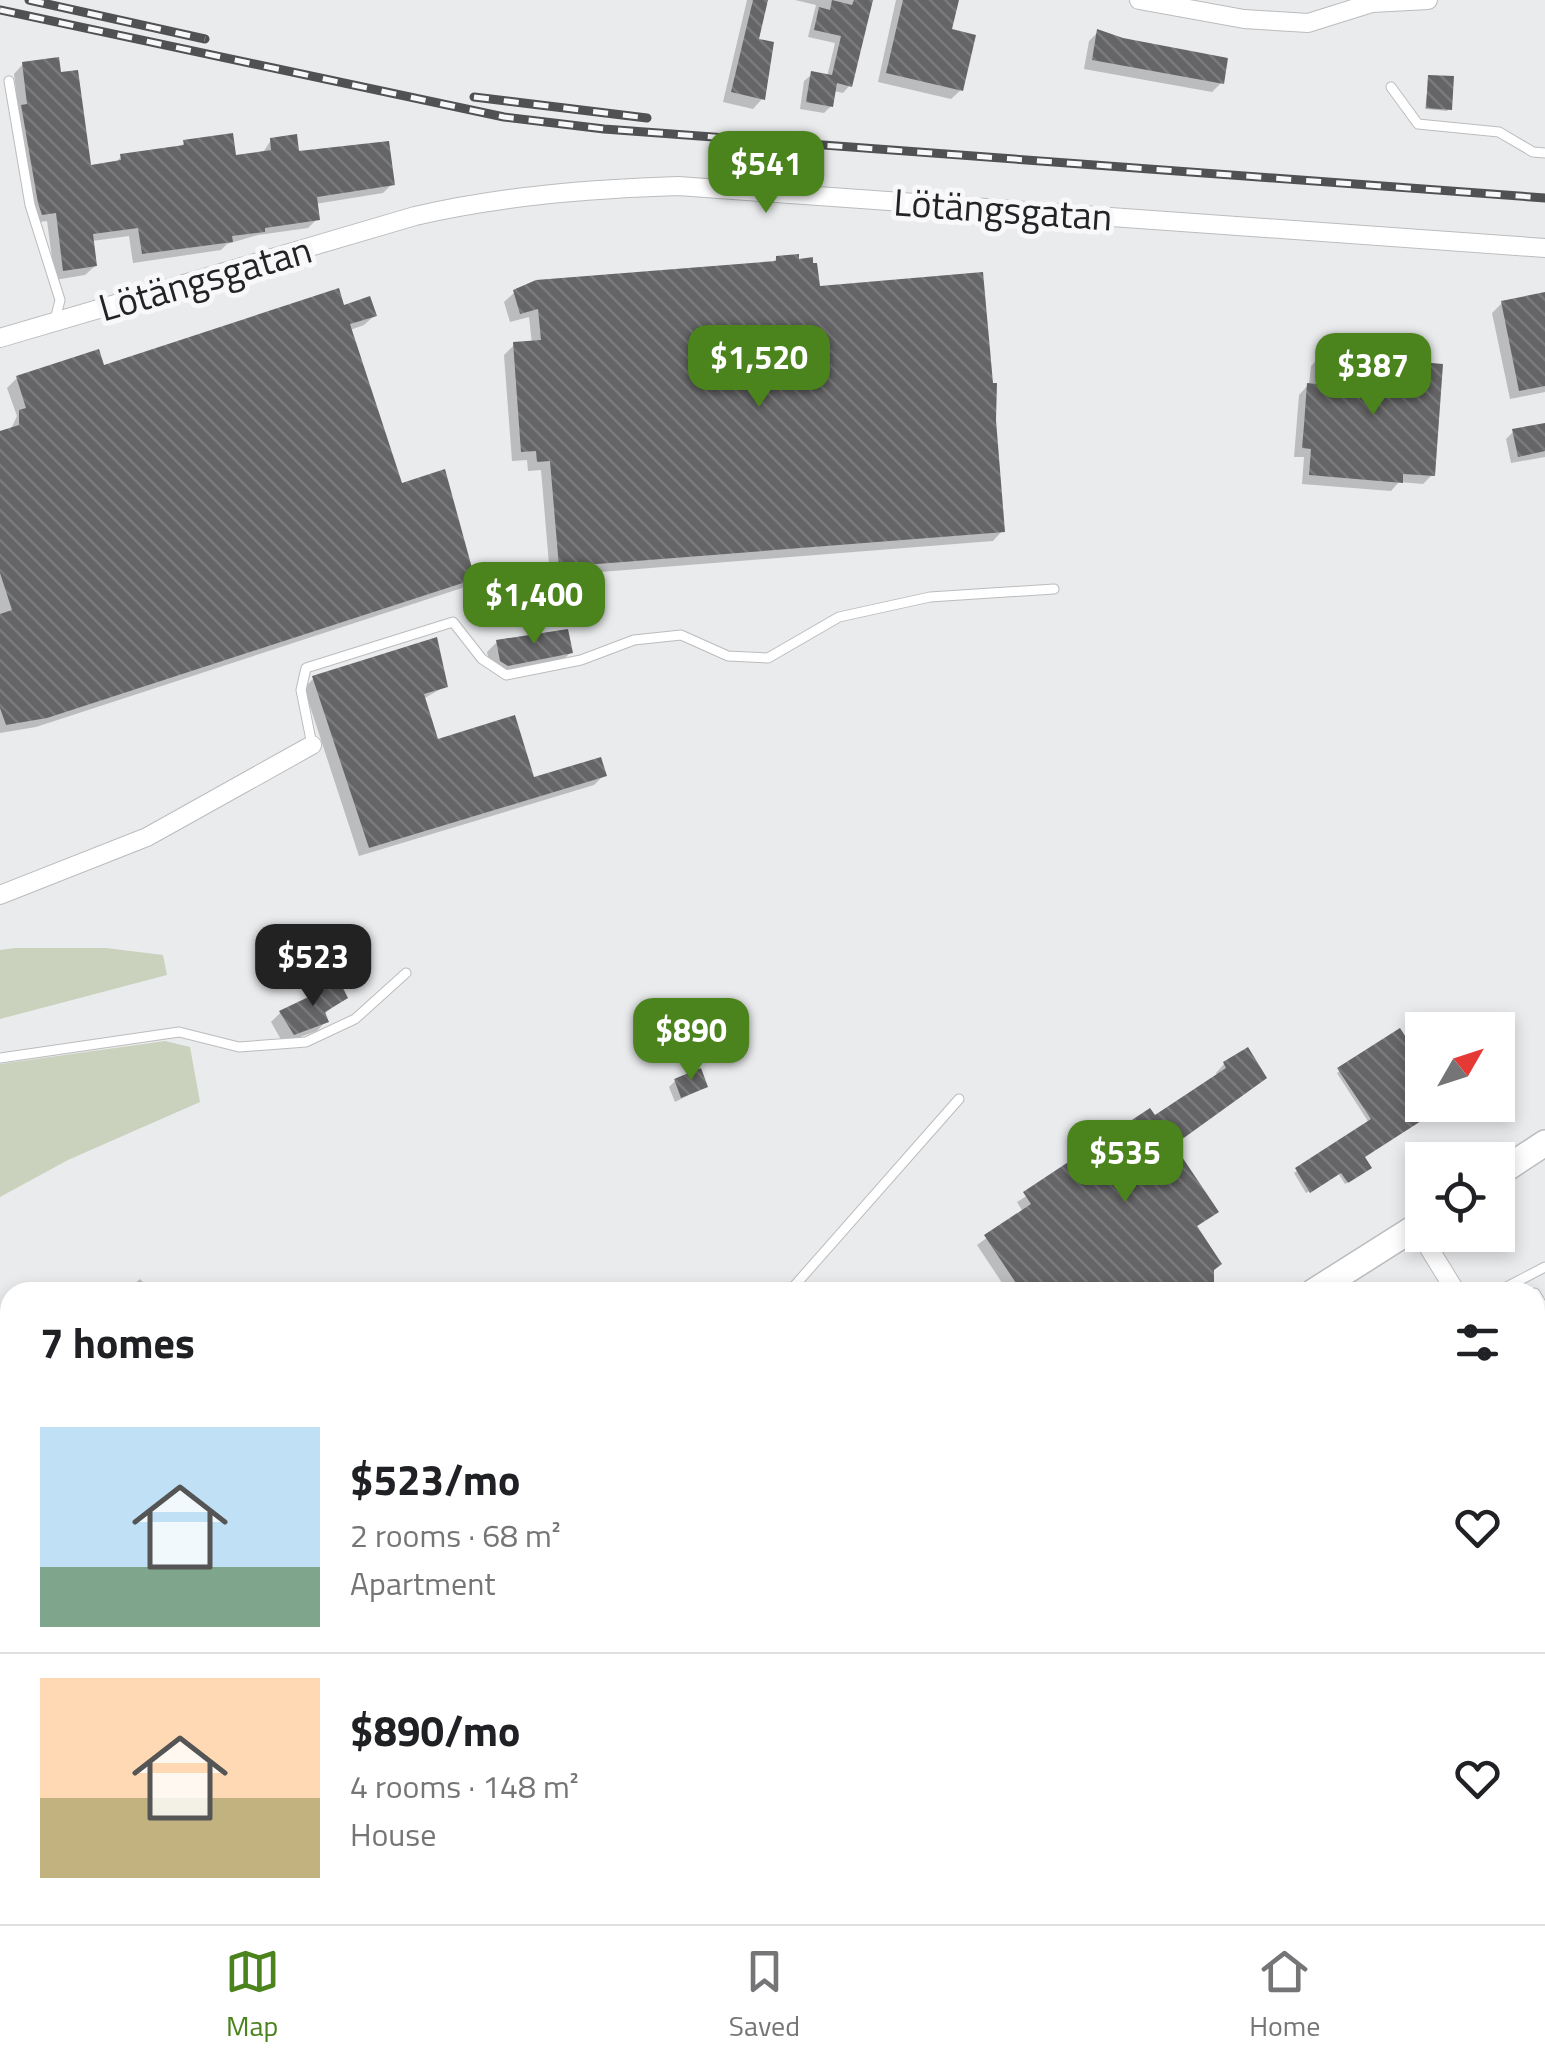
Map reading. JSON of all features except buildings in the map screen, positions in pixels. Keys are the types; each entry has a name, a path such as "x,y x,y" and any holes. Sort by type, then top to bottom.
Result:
{"main road":[{"path":"1515,1163 1545,1143"},
{"path":"1329,1282 1405,1234"}],"street":[{"path":"1139,0 1244,19 1308,22 1372,2 1428,0"},
{"name":"Lötängsgatan","path":"0,338 415,216 484,200 579,189 678,186 1545,248"},
{"path":"0,895 147,837 312,745"},
{"path":"1434,1252 1450,1282"}],"lane":[{"path":"9,81 30,205 60,300 55,322"},
{"path":"1391,86 1418,124 1499,132 1534,152 1545,153"},
{"path":"312,745 301,690 306,668 454,622 482,660 506,675 581,660 634,640 682,635 728,656 768,658 839,617 930,597 1054,589"},
{"path":"0,1058 179,1032 239,1047 306,1042 355,1019 406,973"},
{"path":"798,1282 958,1099"},
{"path":"1518,1282 1545,1267"},
{"path":"1526,1278 1528,1282"}],"green space":[{"path":"106,948 163,955 167,975 0,1019 0,950"},
{"path":"165,1041 190,1047 200,1102 68,1160 0,1197 0,1064"}],"railway":[{"path":"29,0 205,39"},
{"path":"0,10 504,117 604,129 1545,198"},
{"path":"474,97 647,118"}]}
